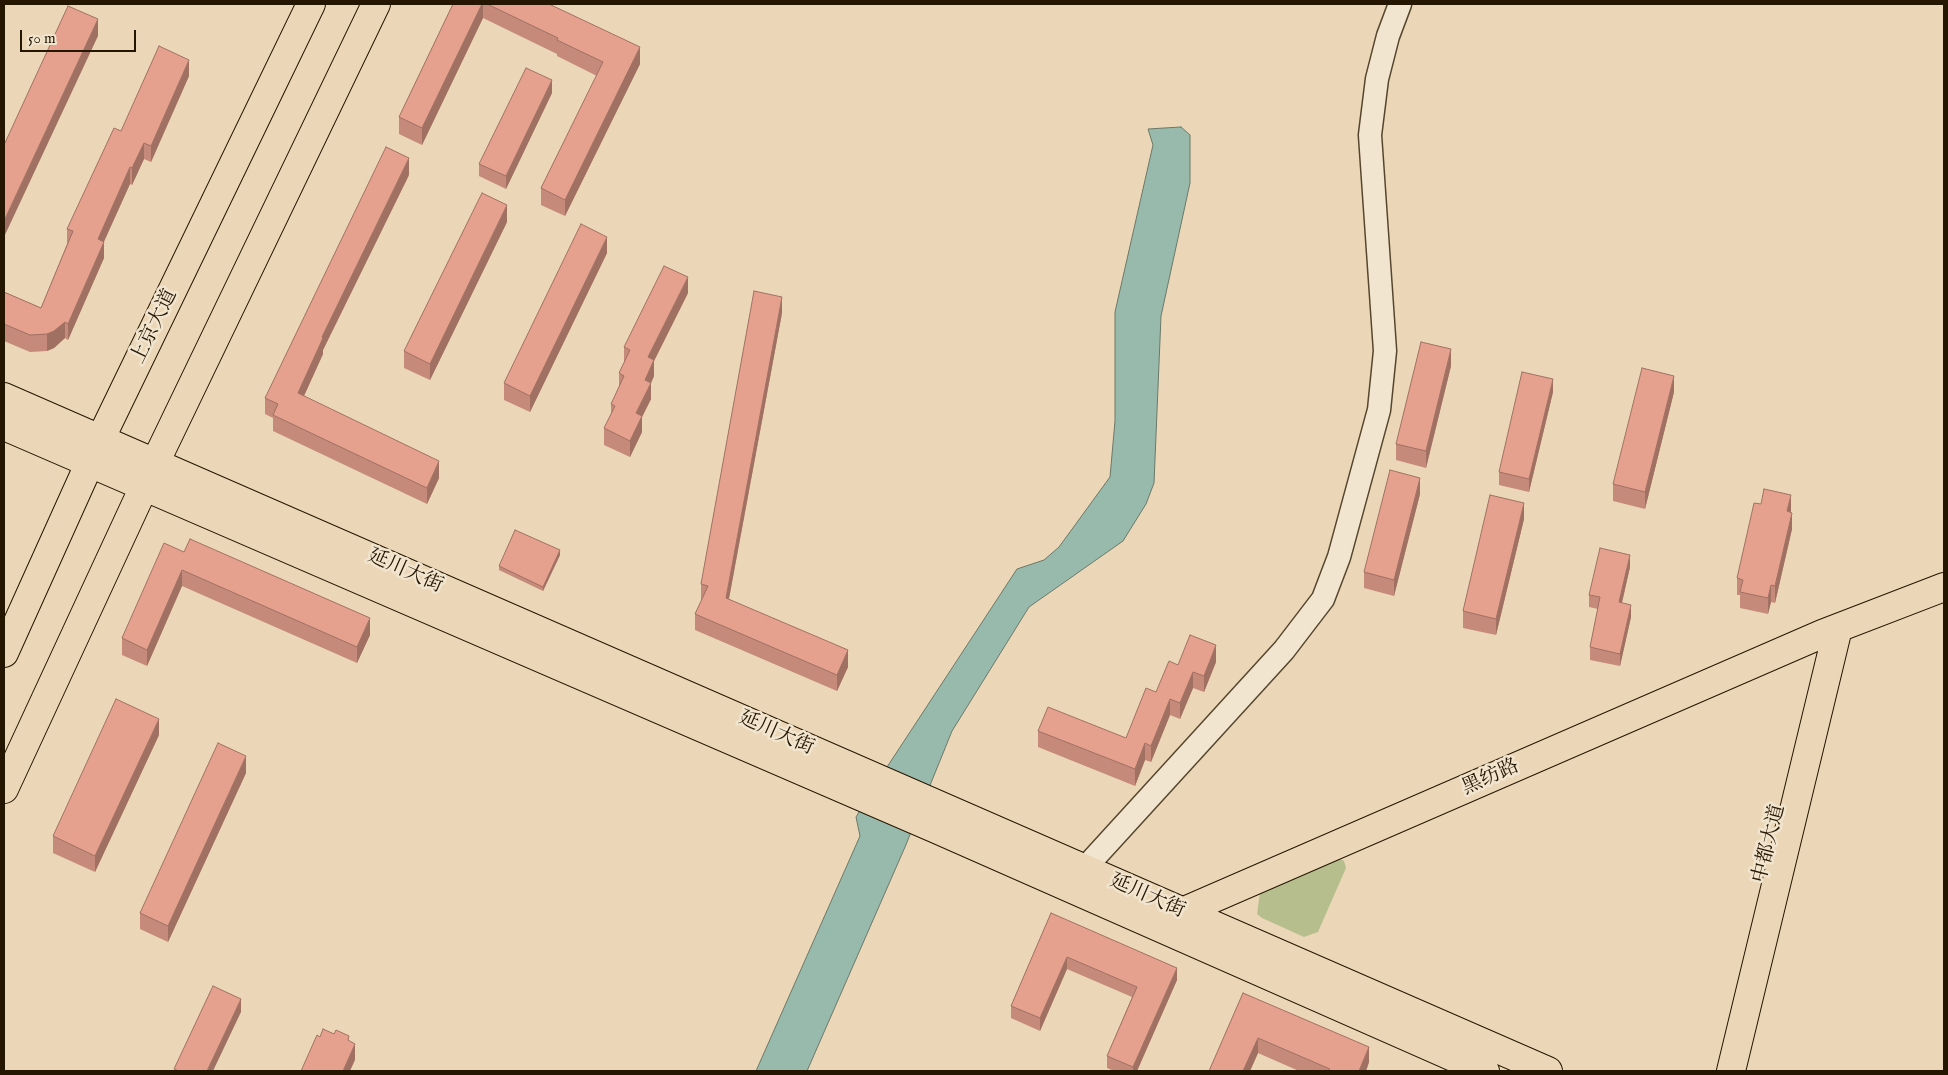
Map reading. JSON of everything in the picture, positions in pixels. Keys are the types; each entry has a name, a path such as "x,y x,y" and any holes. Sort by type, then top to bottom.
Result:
{"main road":[{"name":"上京大道","path":"4,653 100,440 311,4"},
{"path":"4,788 150,475 376,4"},
{"name":"延川大街","path":"4,397 100,440 150,475 862,784 958,814 1076,879"},
{"name":"延川大街","path":"4,426 90,464 150,475"},
{"path":"1830,631 1944,587"},
{"name":"黑纺路","path":"1177,923 1830,631"},
{"name":"中都大道","path":"1715,1071 1830,631"},
{"name":"中都大道","path":"1731,1071 1830,631"},
{"name":"延川大街","path":"862,784 936,829 1076,879 1177,923 1548,1071"},
{"name":"延川大街","path":"1177,923 1485,1071"}],"street":[{"path":"1076,879 1284,650 1323,598 1339,557 1379,410 1385,351 1370,135 1376,79 1388,36 1400,4"}],"green space":[{"path":"1338,858 1344,861 1346,868 1318,932 1304,937 1257,914 1260,892"}],"shaded area":[{"path":"1181,127 1190,135 1190,183 1161,316 1154,483 1146,504 1123,541 1029,607 952,731 905,847 807,1071 756,1071 860,836 856,817 1017,569 1044,560 1059,547 1110,477 1115,421 1115,312 1153,145 1148,129"}],"building":[{"path":"453,4 482,4 422,128 399,117"},
{"path":"487,4 549,4 640,47 565,200 541,188 603,62"},
{"path":"68,6 98,19 4,221 4,145"},
{"path":"159,46 189,60 151,146 144,143 132,168 130,167 98,239 104,242 68,324 65,322 47,334 30,335 4,324 4,292 41,308 73,231 67,229 114,128 121,131"},
{"path":"526,68 552,80 506,176 479,164"},
{"path":"386,147 409,158 322,337 298,393 439,461 427,488 273,415 278,404 265,398"},
{"path":"482,193 507,205 430,364 404,351"},
{"path":"581,224 607,237 530,396 504,383"},
{"path":"664,266 688,277 648,357 654,360 645,380 651,383 636,413 642,416 630,441 604,428 615,406 611,404 624,376 619,373 630,350 624,347"},
{"path":"754,291 782,297 726,598 848,650 837,675 695,614 708,586 701,584"},
{"path":"1421,342 1451,349 1426,451 1396,444"},
{"path":"1642,368 1674,376 1645,492 1613,484"},
{"path":"1522,372 1553,379 1529,479 1499,472"},
{"path":"1390,470 1420,478 1394,580 1364,572"},
{"path":"1764,489 1791,495 1787,511 1792,513 1775,586 1771,585 1768,598 1740,592 1743,580 1737,578 1754,503 1761,504"},
{"path":"1490,495 1524,503 1496,619 1463,611"},
{"path":"515,530 560,550 543,587 499,566"},
{"path":"190,539 370,618 357,647 182,570 147,650 122,638 164,543 184,552"},
{"path":"1600,548 1630,555 1619,602 1631,605 1620,654 1590,647 1600,597 1589,595"},
{"path":"1190,635 1216,645 1204,676 1193,672 1180,703 1170,699 1151,746 1145,743 1135,769 1038,731 1048,707 1126,738 1146,688 1156,692 1169,661 1178,665"},
{"path":"116,699 159,719 95,856 53,836"},
{"path":"218,743 246,756 168,926 140,913"},
{"path":"1051,913 1177,968 1133,1067 1107,1056 1137,987 1067,957 1040,1018 1011,1006"},
{"path":"213,986 241,999 207,1071 179,1071 174,1069"},
{"path":"1243,993 1369,1047 1359,1071 1328,1071 1330,1069 1258,1038 1243,1071 1209,1071"},
{"path":"323,1029 334,1034 336,1030 349,1036 348,1040 355,1044 343,1071 301,1071 317,1035 320,1037"}]}
